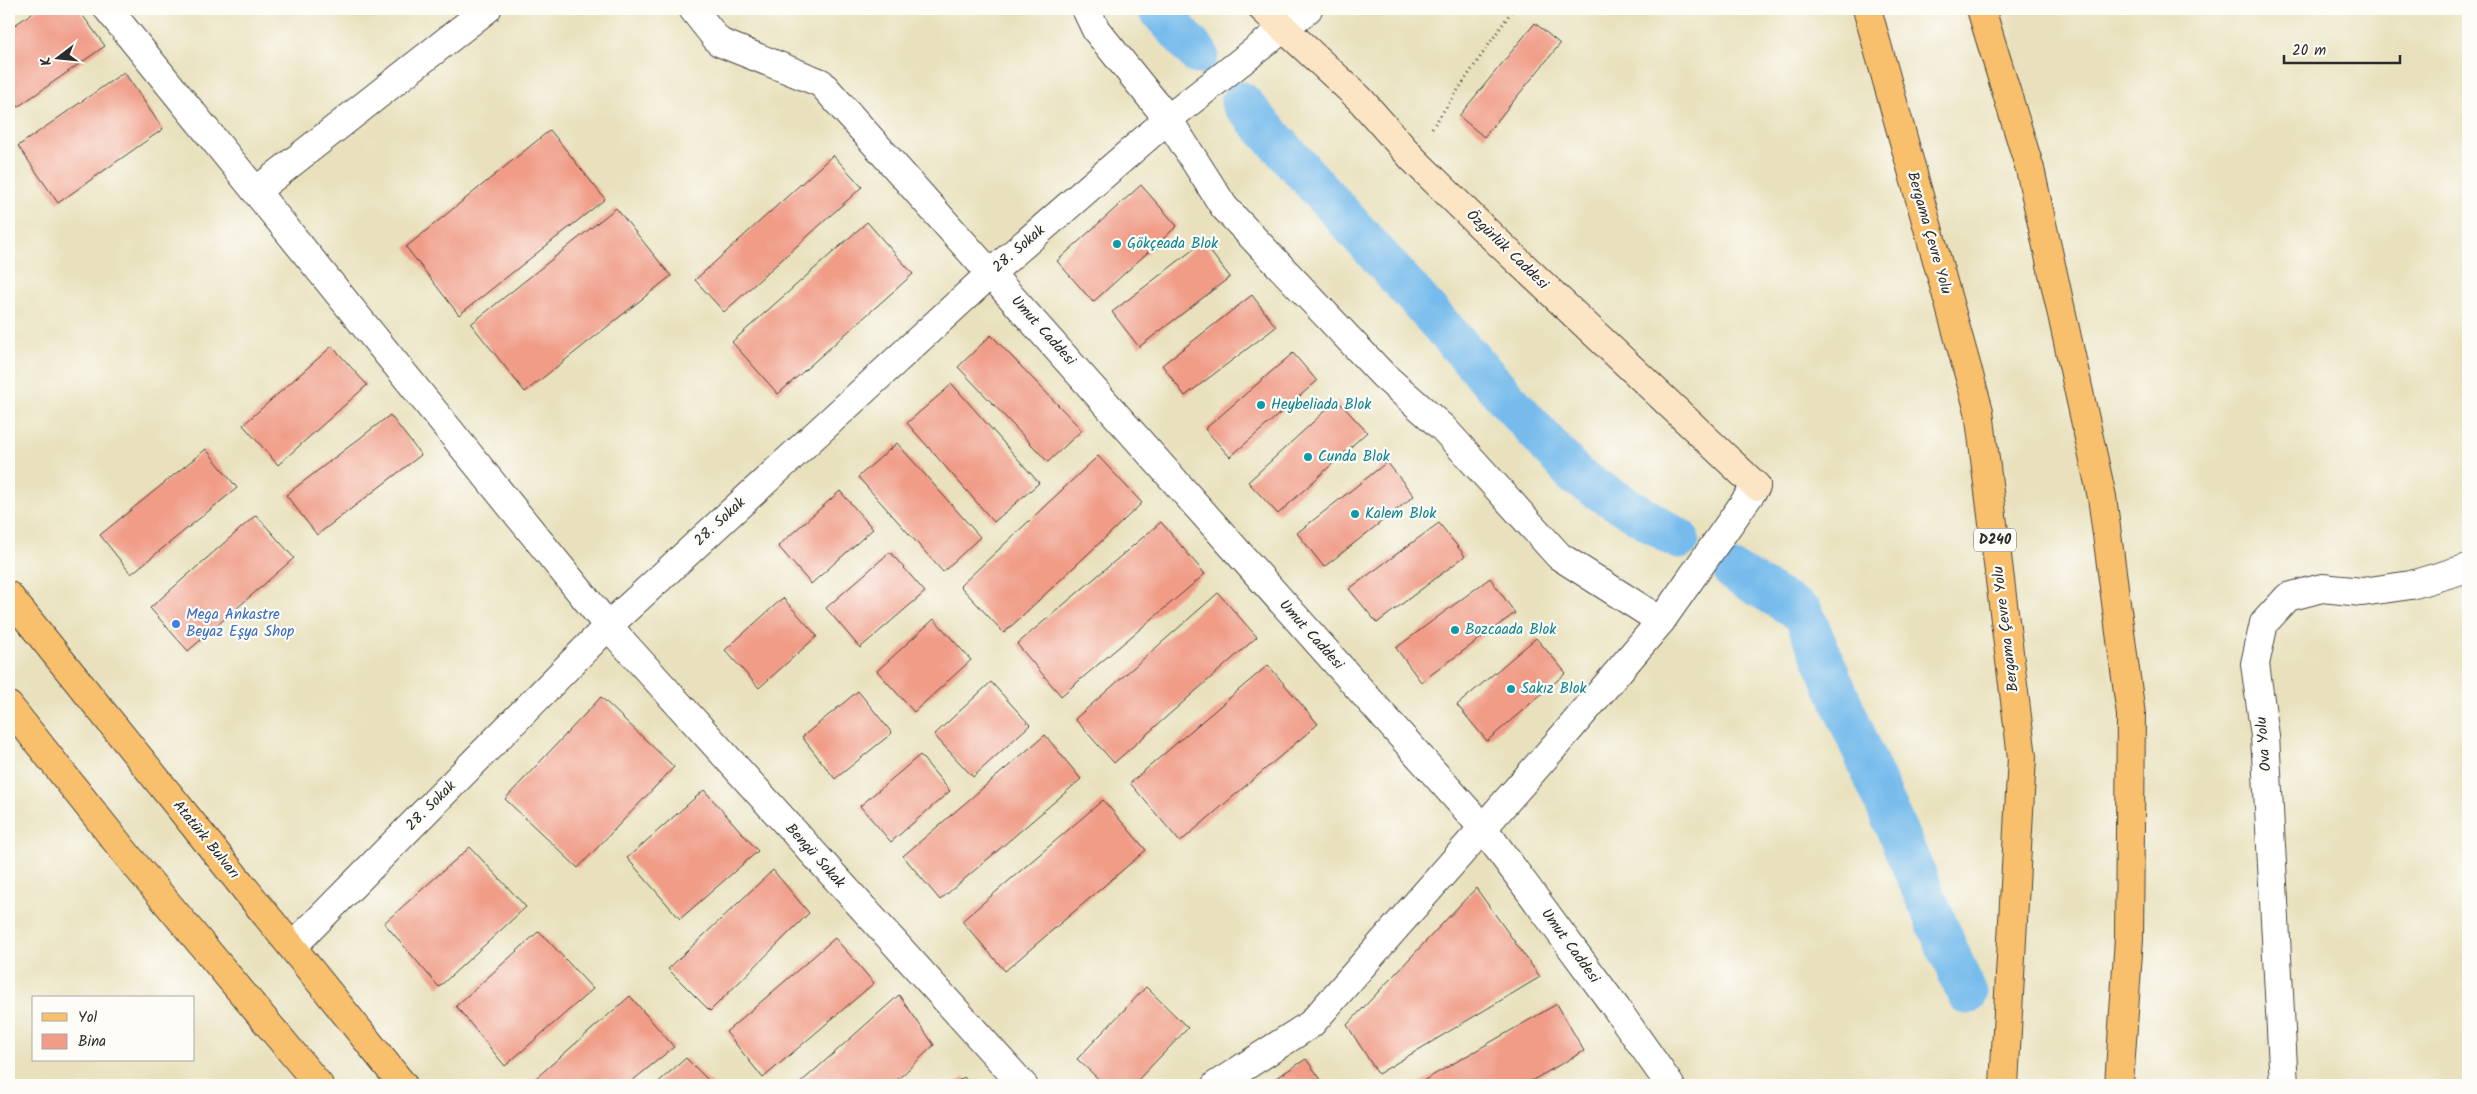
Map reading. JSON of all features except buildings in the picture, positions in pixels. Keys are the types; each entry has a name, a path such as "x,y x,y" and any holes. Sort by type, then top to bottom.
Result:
{"main road":[{"name":"Özgürlük Caddesi","path":"1263,9 1359,98 1412,158 1756,486"},
{"name":"Bergama Çevre Yolu","path":"1867,9 1979,411 2022,757 2004,1085"},
{"path":"1982,9 2030,169 2102,497 2129,705 2129,938 2119,1085"},
{"name":"Atatürk Bulvarı","path":"9,596 293,946 403,1085"},
{"path":"9,706 127,855 319,1085"}],"street":[{"name":"Bengü Sokak","path":"108,9 608,626 1023,1085"},
{"path":"256,191 487,9"},
{"name":"Umut Caddesi","path":"693,9 719,42 821,83 1483,828 1616,1008 1670,1085"},
{"path":"1086,9 1096,30 1168,119 1224,207 1383,375 1443,428 1559,556 1660,621"},
{"name":"28. Sokak","path":"293,946 608,626 991,273 1168,119 1308,9"},
{"path":"1216,1085 1311,1024 1483,828 1660,621 1756,486"},
{"name":"Ova Yolu","path":"2284,1085 2265,736 2255,664 2264,623 2288,597 2322,588 2362,592 2411,585 2468,568"}],"path":[{"path":"1412,158 1513,9"}],"waterway":[{"path":"1158,9 1198,54"},
{"path":"1241,102 1576,476 1679,539"},
{"path":"1734,572 1803,613 1967,994"}],"place":[{"name":"Gökçeada Blok","path":"1117,244"},
{"name":"Heybeliada Blok","path":"1261,405"},
{"name":"Cunda Blok","path":"1308,457"},
{"name":"Kalem Blok","path":"1355,514"},
{"name":"Mega Ankastre Beyaz Eşya Shop","path":"176,624"},
{"name":"Bozcaada Blok","path":"1455,630"},
{"name":"Sakız Blok","path":"1511,689"}]}
